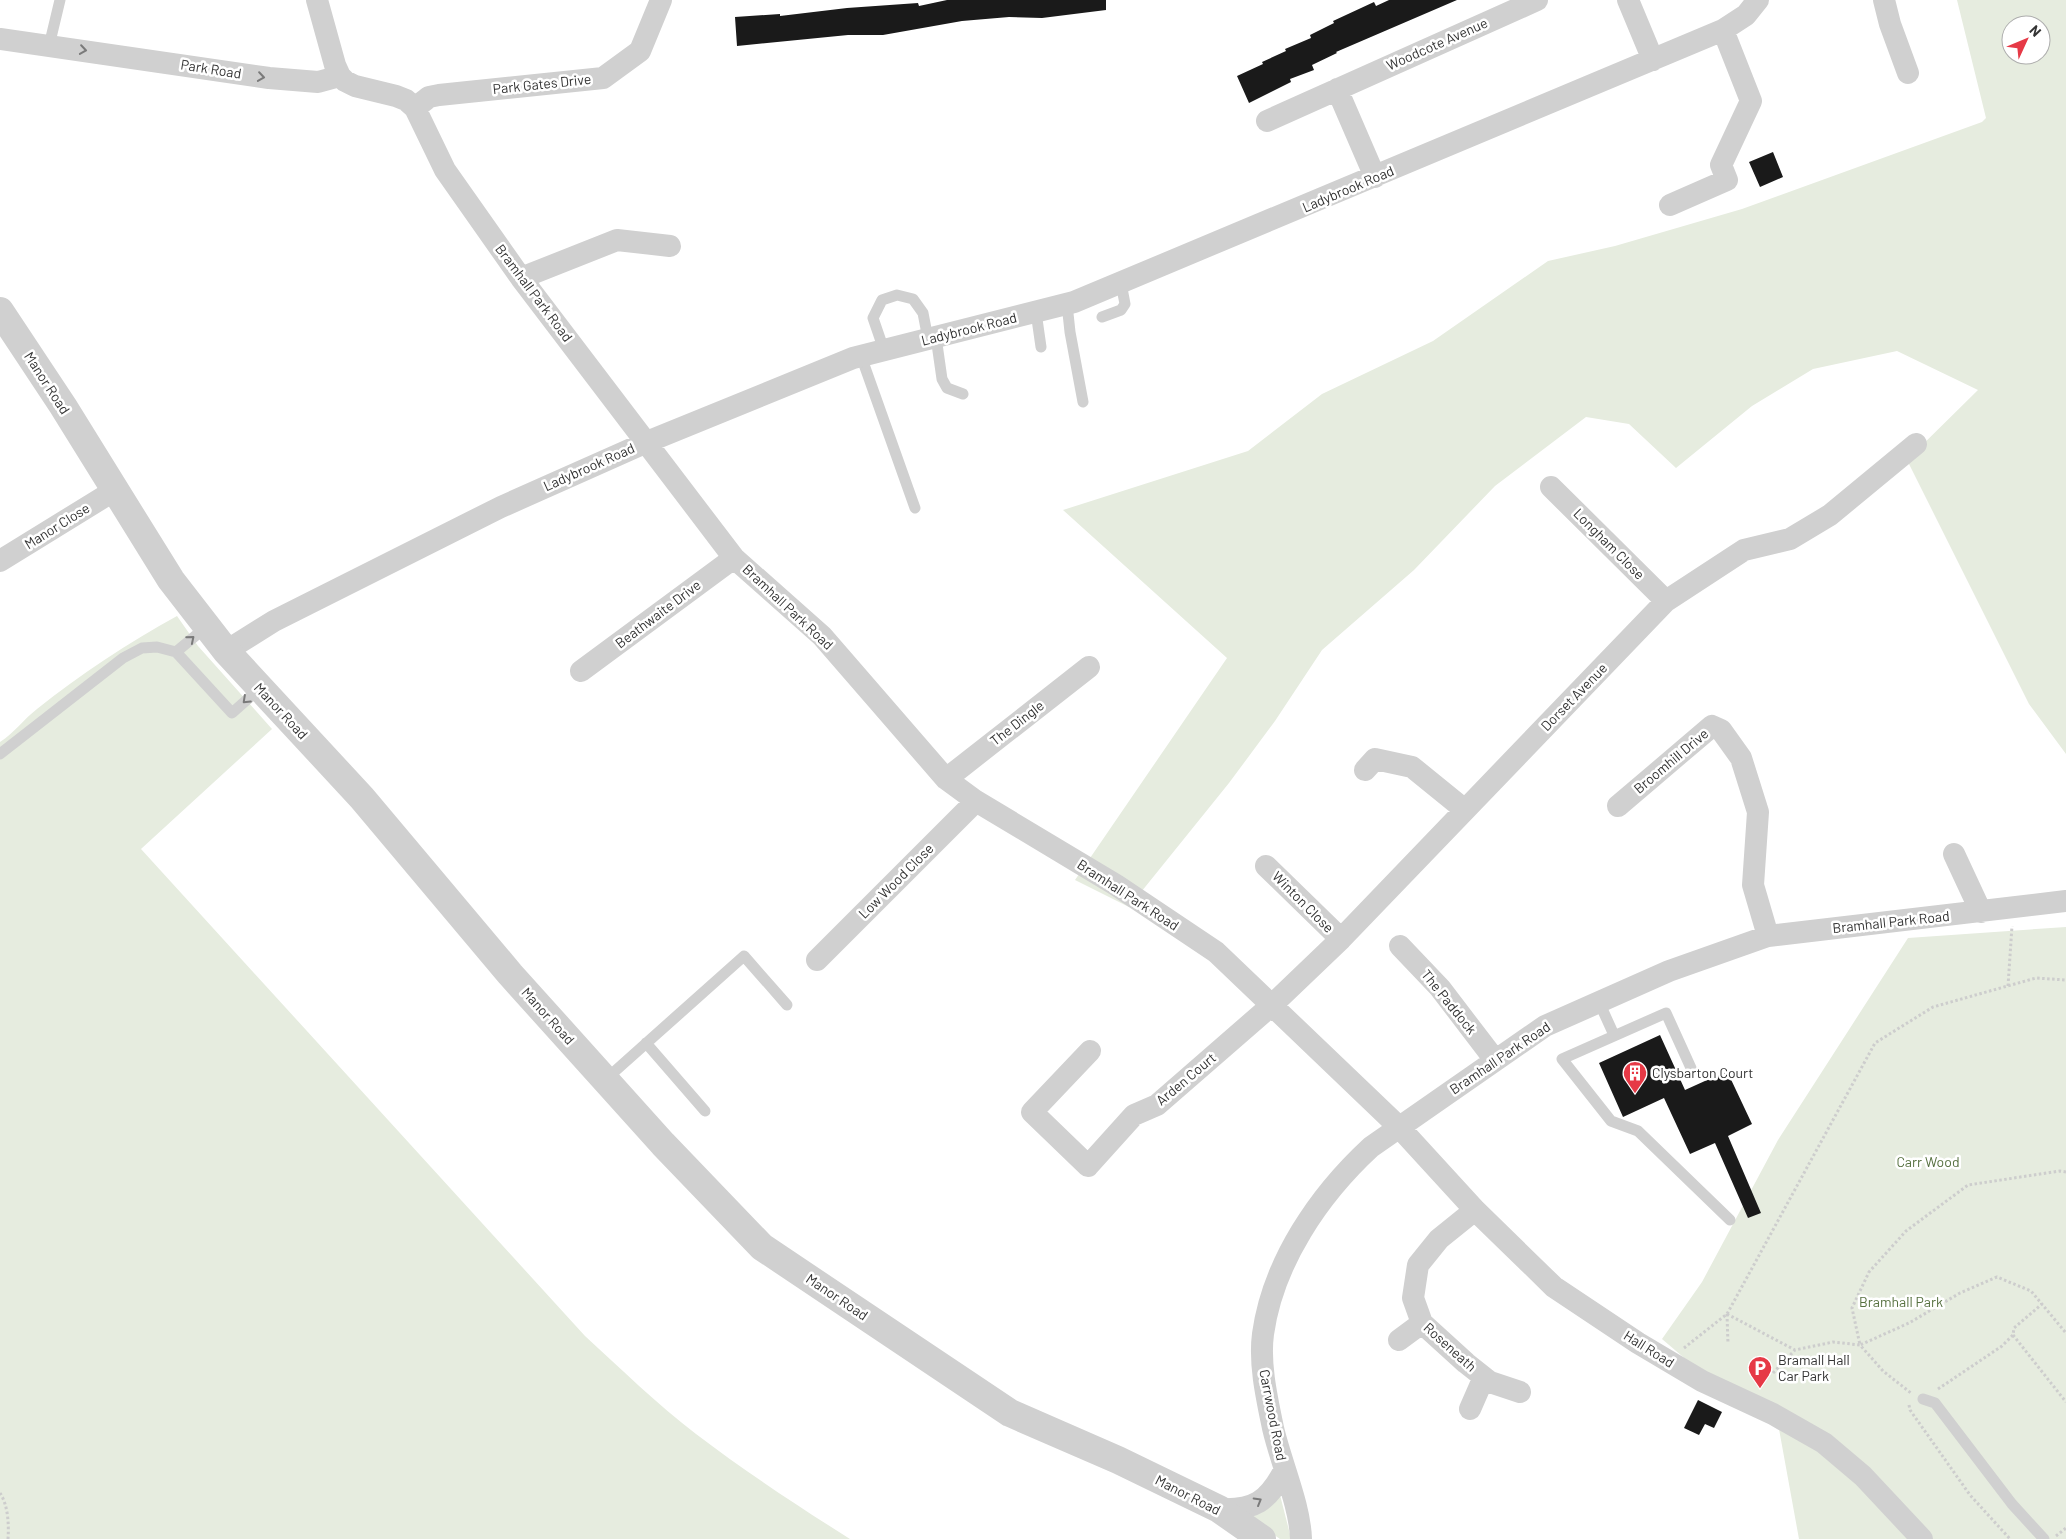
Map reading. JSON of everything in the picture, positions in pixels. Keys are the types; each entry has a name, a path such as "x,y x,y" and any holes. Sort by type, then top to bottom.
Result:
{"street":[{"path":"318,0 335,65 340,76 346,82 355,86 406,100 415,108"},
{"name":"Park Gates Drive","path":"415,108 429,97 439,95 602,78 640,52 661,0"},
{"name":"Woodcote Avenue","path":"1267,121 1537,0"},
{"path":"1628,0 1653,60"},
{"path":"1884,0 1890,24 1908,73"},
{"name":"Ladybrook Road","path":"226,651 274,621 501,507 647,442 861,356 1067,304 1121,283 1723,30 1748,5"},
{"path":"1670,205 1727,180 1721,165 1751,101 1723,30"},
{"name":"Park Road","path":"0,39 269,78 318,82 340,76"},
{"path":"1338,89 1375,177"},
{"name":"Bramhall Park Road","path":"415,108 445,170 520,278 734,558 822,636 946,779 976,801 1116,885 1216,952 1273,1004 1399,1126 1546,1026 1668,971 1768,936 2066,901"},
{"path":"520,278 617,240 670,246"},
{"name":"Manor Road","path":"0,311 171,580 206,627 362,798 510,974 605,1080 663,1144 762,1247 1010,1413 1118,1460 1219,1509 1262,1539"},
{"name":"Dorset Avenue","path":"1273,1004 1340,939 1666,601 1744,550 1790,539 1830,515 1916,444"},
{"name":"Longham Close","path":"1551,487 1666,601"},
{"name":"Manor Close","path":"0,561 115,490"},
{"name":"Beathwaite Drive","path":"581,671 734,558"},
{"name":"The Dingle","path":"946,779 1089,667"},
{"name":"Broomhill Drive","path":"1618,806 1712,726 1721,730 1741,758 1758,812 1753,886 1768,936"},
{"path":"1365,770 1375,760 1412,767 1464,810"},
{"name":"Low Wood Close","path":"816,960 976,801"},
{"path":"1954,854 1981,912"},
{"name":"Winton Close","path":"1266,866 1340,939"},
{"name":"The Paddock","path":"1400,946 1440,988 1495,1060"},
{"name":"Arden Court","path":"1090,1050 1032,1112 1088,1166 1134,1115 1157,1105 1273,1004"},
{"name":"Hall Road","path":"1399,1126 1475,1210 1554,1287 1638,1343 1702,1381 1773,1414 1824,1443 1863,1476 1922,1539"},
{"name":"Carrwood Road","path":"1301,1539 1297,1514 1273,1428 1263,1368 1263,1336 1269,1303 1296,1239 1322,1201 1354,1162 1371,1146 1399,1126"},
{"name":"Roseneath","path":"1475,1210 1439,1239 1418,1265 1413,1298 1422,1323 1490,1382 1520,1392"},
{"path":"1399,1340 1422,1323"},
{"path":"1470,1409 1484,1377"},
{"path":"1219,1509 1237,1510 1259,1503 1274,1490 1284,1471"}],"lane":[{"path":"49,46 60,0"},
{"path":"1102,317 1120,310 1125,304 1121,283"},
{"path":"884,350 873,318 882,300 897,295 913,299 923,313 932,338 942,379 947,388 963,394"},
{"path":"1067,304 1070,332 1083,402"},
{"path":"1036,312 1041,348"},
{"path":"861,356 915,508"},
{"path":"176,652 206,627"},
{"path":"0,754 123,658 142,648 157,647 176,652 232,713 260,688"},
{"path":"605,1080 744,956 787,1005"},
{"path":"1599,1002 1614,1036"},
{"path":"1691,1068 1666,1014 1562,1059 1611,1121 1638,1131 1730,1220"},
{"path":"646,1044 705,1111"},
{"path":"1923,1399 1935,1403 2012,1504 2044,1539"}],"path":[{"path":"2008,986 2013,908"},
{"path":"1668,1361 1727,1314 1875,1043 1933,1007 2036,978 2066,980"},
{"path":"2042,1304 2014,1328 2013,1335 2002,1346 1923,1399 1907,1391 1883,1371 1860,1345 1852,1308 1869,1272 1906,1231 1968,1185 2060,1171 2066,1172"},
{"path":"1773,1373 1795,1350 1833,1342 1860,1345 1909,1323 1960,1293 1997,1277 2031,1291 2066,1333"},
{"path":"1727,1314 1728,1344"},
{"path":"1727,1314 1795,1350"},
{"path":"2013,1335 2066,1402"},
{"path":"1907,1391 1910,1410 1915,1418 1970,1495 2010,1539"},
{"path":"0,1492 5,1500 9,1528 8,1539"}],"green space":[{"path":"1957,0 2066,0 2066,754 2029,704 1907,460 1978,390 1897,351 1813,369 1752,406 1676,468 1629,424 1586,417 1495,486 1414,570 1322,650 1275,721 1229,783 1129,907 1075,880 1227,658 1063,510 1248,451 1322,394 1433,341 1548,261 1615,246 1742,209 1982,122 1986,118"},
{"path":"177,616 198,646 272,729 141,849 585,1336 653,1399 696,1434 772,1488 850,1539 0,1539 0,742 32,713 88,671"},
{"name":"Carr Wood","path":"2066,927 2066,1539 1799,1539 1777,1418 1696,1368 1662,1339 1702,1282 1778,1140 1908,938"},
{"path":"1280,1495 1291,1539 1280,1539 1249,1517"}],"building":[{"path":"947,0 1106,0 1106,10 1042,18 1009,17 962,21 883,35 848,35 737,46 735,17 780,14 780,16 847,8 918,3 919,6"},
{"path":"1389,0 1457,0 1336,52 1312,65 1314,70 1290,79 1291,82 1249,103 1237,76 1263,64 1262,62 1286,51 1285,49 1311,38 1310,35 1334,23 1333,21 1374,2 1376,6"},
{"path":"1773,152 1783,177 1760,187 1749,162"},
{"name":"Clysbarton Court","path":"1660,1035 1685,1090 1727,1071 1752,1124 1728,1136 1761,1213 1748,1218 1715,1143 1690,1154 1664,1098 1623,1117 1599,1063"},
{"path":"1698,1400 1722,1412 1714,1428 1705,1424 1699,1435 1684,1428"}],"place":[{"name":"Clysbarton Court","path":"1635,1094"},
{"name":"Bramall Hall Car Park","path":"1760,1389"}],"park label":[{"name":"Bramhall Park","path":"1901,1302"}]}
